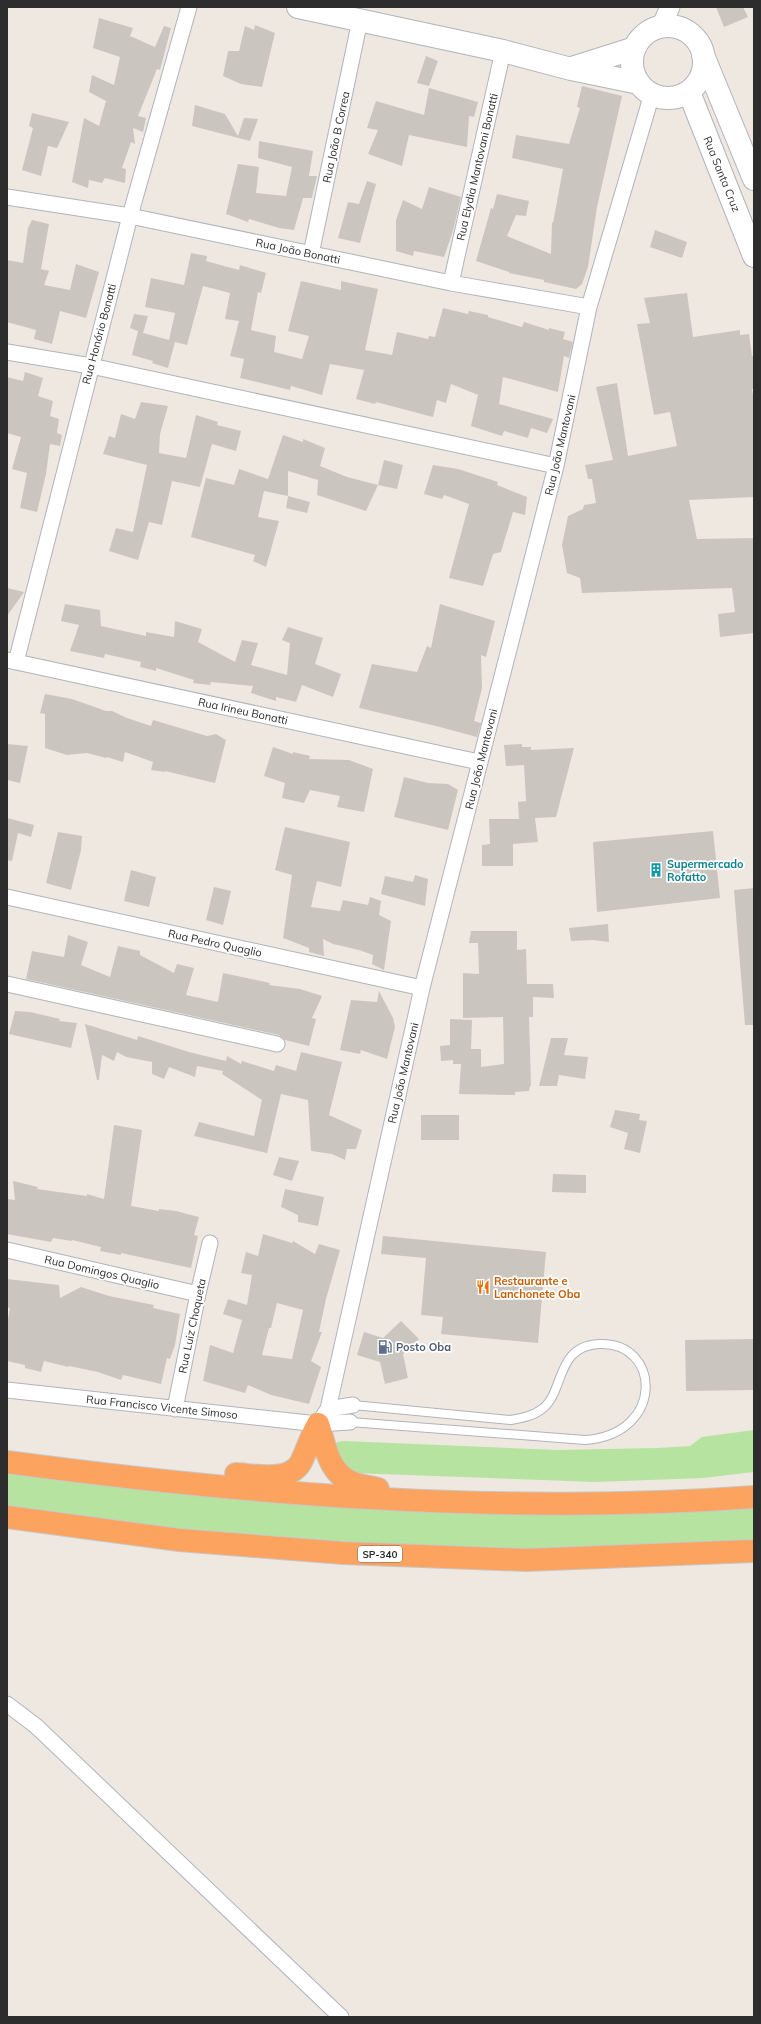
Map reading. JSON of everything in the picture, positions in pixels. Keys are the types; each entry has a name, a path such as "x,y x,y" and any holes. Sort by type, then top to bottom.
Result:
{"highway":[{"path":"158,1480 226,1473 273,1476 286,1473 295,1469 300,1463 309,1439 323,1417"},
{"path":"323,1417 328,1456 335,1470 344,1478 354,1483 422,1500"},
{"path":"7,1462 288,1494 533,1504 701,1501 754,1497"},
{"path":"600,1503 719,1488 754,1482"},
{"name":"SP-340","path":"7,1517 179,1540 255,1547 350,1553 526,1560 754,1551"},
{"path":"526,1560 754,1566"}],"main road":[{"path":"298,7 502,51 646,89 671,98 688,92 696,84 702,74 704,63 702,52"},
{"path":"646,89 634,72 632,60 635,48 646,34 661,27 672,27 682,29 691,35 698,43 702,52 754,179"},
{"path":"571,69 635,48"},
{"name":"Rua Santa Cruz","path":"688,92 754,256"},
{"path":"730,194 754,184"}],"street":[{"name":"Rua Honório Bonatti","path":"12,661 130,216 189,7"},
{"path":"661,27 670,7"},
{"name":"Rua João B Correa","path":"312,254 360,20"},
{"name":"Rua Elydia Mantovani Bonatti","path":"451,283 502,51"},
{"name":"Rua João Mantovani","path":"323,1417 422,988 556,466 589,307 646,89"},
{"name":"Rua João Bonatti","path":"7,196 130,216 451,283 589,307"},
{"path":"7,352 91,366 556,466"},
{"name":"Rua Irineu Bonatti","path":"12,661 479,762"},
{"name":"Rua Pedro Quaglio","path":"7,897 422,988"},
{"path":"7,984 277,1044"},
{"name":"Rua Luiz Choqueta","path":"175,1409 198,1294 210,1243"},
{"name":"Rua Domingos Quaglio","path":"7,1250 198,1294"},
{"name":"Rua Francisco Vicente Simoso","path":"7,1390 175,1409 323,1417"},
{"path":"323,1417 353,1405"},
{"path":"323,1417 350,1422"},
{"path":"7,1704 36,1726 342,2017"}],"lane":[{"path":"350,1422 585,1440 598,1439 612,1435 635,1419 643,1406 646,1391 645,1376 638,1362 627,1351 613,1345 598,1344 583,1348 570,1357 562,1369 552,1397 543,1409 529,1416 511,1420 353,1405"}],"green space":[{"path":"754,1430 754,1472 703,1478 595,1482 353,1473 335,1452 337,1442 343,1441 558,1450 658,1448 690,1446 702,1437"},
{"path":"7,1472 754,1505 754,1542 638,1549 512,1549 436,1547 243,1537 7,1509"}],"building":[{"path":"716,7 743,7 748,17 724,27"},
{"path":"99,18 133,28 130,36 155,47 164,26 171,28 160,70 157,69 138,116 146,118 143,132 133,128 135,144 131,142 122,168 126,169 125,183 105,178 102,183 89,180 88,188 72,182 84,118 99,126 106,101 89,92 92,75 114,85 120,57 93,48"},
{"path":"255,25 275,33 262,87 241,84 223,76 228,51 239,51 245,26 254,30"},
{"path":"426,56 438,61 429,86 417,83"},
{"path":"582,86 622,96 597,207 588,267 582,284 576,289 544,282 544,280 509,273 476,261 491,208 493,209 497,194 529,201 526,216 516,215 507,236 551,254 552,222 553,223 563,169 512,158 516,135 569,144 580,108 577,107"},
{"path":"429,88 478,102 474,117 469,116 467,147 409,135 402,166 368,154 378,130 367,128 376,101 424,115"},
{"path":"195,105 225,114 238,136 244,118 258,119 250,141 192,126"},
{"path":"32,113 69,122 57,148 48,146 41,176 22,170 33,128 29,126"},
{"path":"259,141 313,151 309,176 317,176 312,198 303,198 294,230 279,228 249,219 248,222 226,214 238,164 259,167 256,193 286,196 292,167 258,158"},
{"path":"367,181 376,184 360,243 338,238 348,202 359,204"},
{"path":"429,187 461,197 453,231 444,257 414,251 413,256 396,251 396,220 403,200 422,209"},
{"path":"32,220 49,224 41,269 49,271 44,285 70,290 76,264 99,272 86,318 60,311 52,344 34,339 36,330 7,322 7,260 23,263 28,228"},
{"path":"655,230 687,242 682,258 650,247"},
{"path":"191,253 207,256 206,261 239,270 240,265 266,273 261,293 258,292 251,330 276,336 274,352 302,359 309,336 288,331 301,281 341,290 341,281 378,289 365,350 392,355 397,332 428,339 429,336 435,337 443,308 468,314 469,311 488,315 488,317 522,327 524,322 549,330 549,328 565,332 563,339 573,342 569,358 564,356 558,392 503,377 499,404 553,419 547,433 531,428 528,438 504,431 502,436 471,426 478,395 451,384 446,403 437,400 433,417 376,402 375,404 356,399 364,370 330,364 322,395 291,386 290,390 240,378 244,359 230,356 239,321 225,319 230,293 203,286 187,345 175,342 168,368 152,363 153,361 132,355 138,331 130,328 134,314 148,316 143,333 169,340 175,313 145,307 151,278 184,285"},
{"path":"687,293 693,337 740,330 740,335 749,334 752,356 754,355 754,389 752,389 754,401 754,497 689,500 697,539 754,538 754,633 720,637 718,614 735,612 732,588 582,593 580,578 567,573 562,545 568,516 583,509 584,505 596,503 592,479 588,479 585,465 613,460 596,387 617,383 628,456 677,446 670,412 654,415 637,324 650,323 644,298"},
{"path":"25,372 43,378 38,396 53,401 50,416 59,419 57,433 62,435 60,446 50,444 46,474 37,512 20,508 27,473 12,469 21,437 7,433 7,377 23,381"},
{"path":"141,402 168,406 160,434 159,453 186,458 196,415 218,422 217,425 241,431 236,451 212,444 200,487 172,481 162,525 149,522 138,560 109,551 116,528 133,532 147,465 103,454 109,436 115,438 121,414 135,419"},
{"path":"283,435 303,442 303,439 325,448 320,466 347,477 378,485 366,511 317,495 318,480 288,471 288,496 264,491 258,517 279,521 266,567 253,561 255,555 191,537 206,478 234,485 239,469 268,479"},
{"path":"384,460 403,465 397,489 378,485"},
{"path":"433,465 458,469 498,482 497,485 527,497 525,515 513,512 501,552 493,554 483,586 449,578 469,504 444,495 442,499 424,494"},
{"path":"288,496 310,502 307,513 286,508"},
{"path":"7,588 24,592 7,616"},
{"path":"65,604 100,610 101,626 146,636 146,632 174,637 175,621 202,629 198,642 235,662 242,640 258,643 251,665 287,675 290,643 282,640 288,627 323,638 315,664 341,674 333,697 302,685 296,702 276,697 276,701 251,693 253,686 211,682 210,685 193,683 194,680 156,668 156,671 140,667 141,662 105,654 104,658 70,651 79,625 61,621"},
{"path":"440,604 495,621 486,657 481,655 482,688 474,721 481,723 477,737 359,708 372,664 417,672 427,646 431,648"},
{"path":"45,694 72,699 106,711 112,711 151,726 153,720 207,736 216,734 226,740 215,783 165,771 151,770 153,762 125,752 123,762 87,753 67,755 45,748 45,714 40,713"},
{"path":"7,744 28,746 20,783 7,780"},
{"path":"522,744 522,747 531,747 531,750 574,748 556,817 535,818 538,842 513,844 513,866 482,866 482,845 490,844 489,819 519,819 518,802 526,801 524,765 506,766 504,745"},
{"path":"273,747 293,754 293,752 310,756 309,759 349,760 373,769 364,812 337,807 340,796 310,790 304,803 282,798 285,783 264,776"},
{"path":"404,777 428,783 448,784 458,790 448,830 394,817"},
{"path":"7,818 34,825 31,837 18,833 12,861 7,860"},
{"path":"285,827 350,842 341,887 317,881 311,907 340,911 343,900 368,905 370,897 381,901 379,915 391,921 384,970 372,964 373,955 359,950 333,944 323,939 324,956 309,952 309,948 283,938 292,875 275,870"},
{"name":"Supermercado Rofatto","path":"713,831 720,898 597,912 593,842"},
{"path":"58,832 82,836 81,850 71,890 46,883"},
{"path":"131,870 156,877 149,907 124,901"},
{"path":"415,875 428,879 425,906 381,894 385,876 413,882"},
{"path":"214,887 231,891 223,925 206,920"},
{"path":"754,888 754,1025 745,1025 734,890"},
{"path":"608,924 609,942 593,940 571,941 569,928"},
{"path":"471,931 517,931 517,950 526,949 527,984 553,984 554,998 533,997 533,1017 529,1017 531,1086 529,1091 515,1092 515,1095 459,1094 461,1064 453,1064 453,1060 441,1061 440,1046 450,1045 450,1019 472,1020 471,1049 481,1049 481,1067 504,1064 503,1017 463,1018 463,973 479,974 478,943 469,943"},
{"path":"68,935 88,942 81,965 110,977 118,946 140,951 140,955 174,973 177,964 194,968 186,995 218,1002 223,973 270,983 269,985 300,989 322,996 312,1018 316,1019 309,1046 285,1040 279,1035 26,979 32,951 64,957"},
{"path":"379,991 393,1018 395,1027 387,1059 361,1050 360,1054 340,1050 351,1000 377,1002"},
{"path":"15,1011 30,1012 60,1019 59,1021 77,1023 71,1048 9,1034"},
{"path":"85,1024 137,1040 138,1036 189,1052 226,1061 227,1056 241,1064 242,1061 274,1071 276,1065 296,1071 301,1052 342,1062 329,1115 362,1130 356,1149 347,1149 345,1160 332,1154 311,1151 308,1100 281,1094 267,1153 194,1136 199,1122 254,1136 262,1100 222,1074 223,1071 197,1066 195,1077 169,1067 164,1079 152,1074 152,1062 126,1057 117,1052 114,1061 102,1055 99,1080 97,1080"},
{"path":"551,1038 568,1038 564,1055 588,1057 585,1079 559,1075 557,1086 539,1086"},
{"path":"615,1110 640,1114 639,1120 647,1121 640,1153 624,1149 628,1133 610,1127"},
{"path":"421,1115 459,1115 459,1140 421,1140"},
{"path":"114,1125 142,1130 131,1206 159,1211 159,1209 176,1211 199,1217 194,1235 198,1236 191,1268 121,1253 121,1255 100,1251 101,1247 72,1240 53,1238 51,1242 7,1234 7,1199 15,1200 13,1181 38,1187 37,1189 87,1196 87,1194 104,1199"},
{"path":"279,1157 299,1161 292,1181 273,1175"},
{"path":"553,1174 586,1175 586,1193 552,1192"},
{"path":"285,1189 324,1197 318,1226 298,1222 298,1215 281,1207"},
{"path":"263,1234 292,1243 293,1241 315,1254 319,1244 340,1250 326,1299 319,1332 322,1332 311,1361 321,1367 309,1404 271,1395 248,1385 245,1393 203,1381 210,1345 233,1353 242,1320 223,1314 228,1299 247,1305 252,1275 241,1273 246,1252 258,1256","holes":["277,1303 303,1310 292,1359 262,1355"]},
{"name":"Restaurante e Lanchonete Oba","path":"383,1236 546,1252 538,1343 441,1334 443,1317 421,1315 426,1258 381,1254"},
{"path":"7,1279 59,1285 60,1298 81,1287 109,1296 154,1305 153,1308 180,1314 175,1345 170,1359 167,1358 161,1384 123,1375 121,1380 98,1372 44,1361 41,1372 25,1368 25,1365 7,1361 7,1326 10,1308 7,1307"},
{"name":"Posto Oba","path":"401,1321 419,1339 403,1354 408,1378 385,1384 380,1362 357,1355 364,1332 383,1338"},
{"path":"754,1339 754,1390 686,1391 685,1340"}],"place":[{"name":"Supermercado Rofatto","path":"656,870"},
{"name":"Restaurante e Lanchonete Oba","path":"483,1287"},
{"name":"Posto Oba","path":"385,1347"}]}
